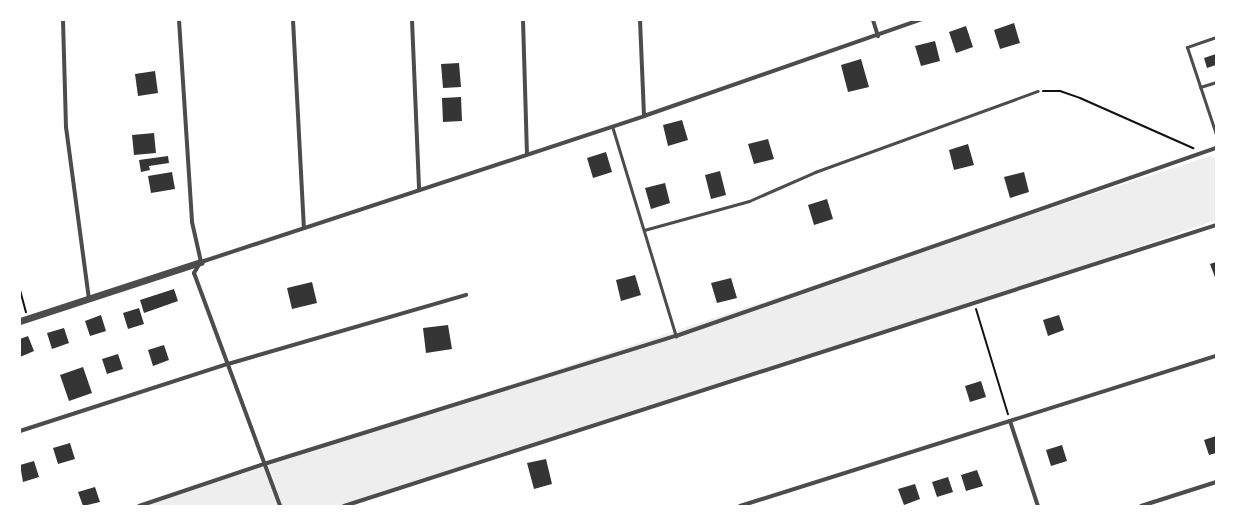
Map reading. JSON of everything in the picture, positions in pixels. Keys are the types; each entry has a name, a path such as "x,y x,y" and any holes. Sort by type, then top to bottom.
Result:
{"street":[{"path":"63,20 66,127 89,299"},
{"path":"178,20 192,222 200,262 194,273 280,506"},
{"path":"292,20 304,228"},
{"path":"412,20 419,190"},
{"path":"524,20 528,154"},
{"path":"640,20 644,116"},
{"path":"873,20 878,36"},
{"path":"20,321 644,116 878,36 920,20"},
{"path":"139,506 264,464 676,336 1216,148"},
{"path":"344,506 1216,225"},
{"path":"20,431 228,364 466,295"},
{"path":"740,506 1216,356"},
{"path":"1010,421 1038,506"},
{"path":"1141,506 1216,482"}],"lane":[{"path":"1216,37 1187,47 1216,134"},
{"path":"1200,87 1216,82"},
{"path":"644,230 749,201 815,172 1038,91"},
{"path":"612,126 676,336"}],"path":[{"path":"1038,91 1060,91 1080,98 1203,153"},
{"path":"20,290 28,318"},
{"path":"974,304 1010,421"}],"shaded area":[{"path":"1210,156 1216,159 1216,220 974,304 344,506 139,506"}],"building":[{"path":"1014,23 1020,43 1000,49 994,30"},
{"path":"966,26 973,47 956,53 949,32"},
{"path":"935,41 940,61 921,66 915,46"},
{"path":"1216,54 1216,65 1207,68 1204,58"},
{"path":"861,59 869,87 848,92 841,65"},
{"path":"459,63 461,87 443,88 441,64"},
{"path":"155,71 158,93 138,96 135,74"},
{"path":"461,97 462,121 443,122 442,98"},
{"path":"682,120 688,140 668,146 663,125"},
{"path":"154,133 156,153 134,155 132,135"},
{"path":"768,139 774,159 754,164 748,144"},
{"path":"968,144 974,165 954,170 949,150"},
{"path":"606,152 612,172 593,178 587,158"},
{"path":"168,156 169,163 149,166 150,170 141,172 139,160"},
{"path":"720,171 726,195 711,199 705,175"},
{"path":"172,172 175,189 151,193 148,176"},
{"path":"1024,172 1029,192 1010,198 1004,177"},
{"path":"665,183 670,203 651,209 645,188"},
{"path":"827,199 833,219 814,225 808,205"},
{"path":"1216,262 1216,280 1210,264"},
{"path":"635,275 641,295 621,301 616,280"},
{"path":"731,278 737,298 717,303 711,283"},
{"path":"312,282 317,303 292,309 287,288"},
{"path":"174,289 178,301 144,313 140,300"},
{"path":"139,308 144,324 128,329 123,313"},
{"path":"101,315 106,331 90,336 85,321"},
{"path":"1059,315 1064,330 1048,336 1043,320"},
{"path":"448,325 452,349 426,353 423,328"},
{"path":"64,328 69,343 52,349 47,333"},
{"path":"28,336 34,351 20,357 20,339"},
{"path":"164,345 169,360 153,366 148,350"},
{"path":"118,354 123,369 107,374 102,359"},
{"path":"83,367 92,393 69,401 60,375"},
{"path":"981,381 986,397 970,402 965,386"},
{"path":"1216,436 1216,453 1209,455 1204,440"},
{"path":"70,443 75,459 58,464 53,448"},
{"path":"1062,445 1067,461 1051,466 1046,450"},
{"path":"546,459 552,484 534,489 527,463"},
{"path":"34,461 39,477 23,482 20,465"},
{"path":"977,470 983,486 966,491 961,475"},
{"path":"948,477 953,492 937,497 932,482"},
{"path":"915,484 920,499 904,505 898,489"},
{"path":"95,487 100,502 83,506 78,492"}]}
